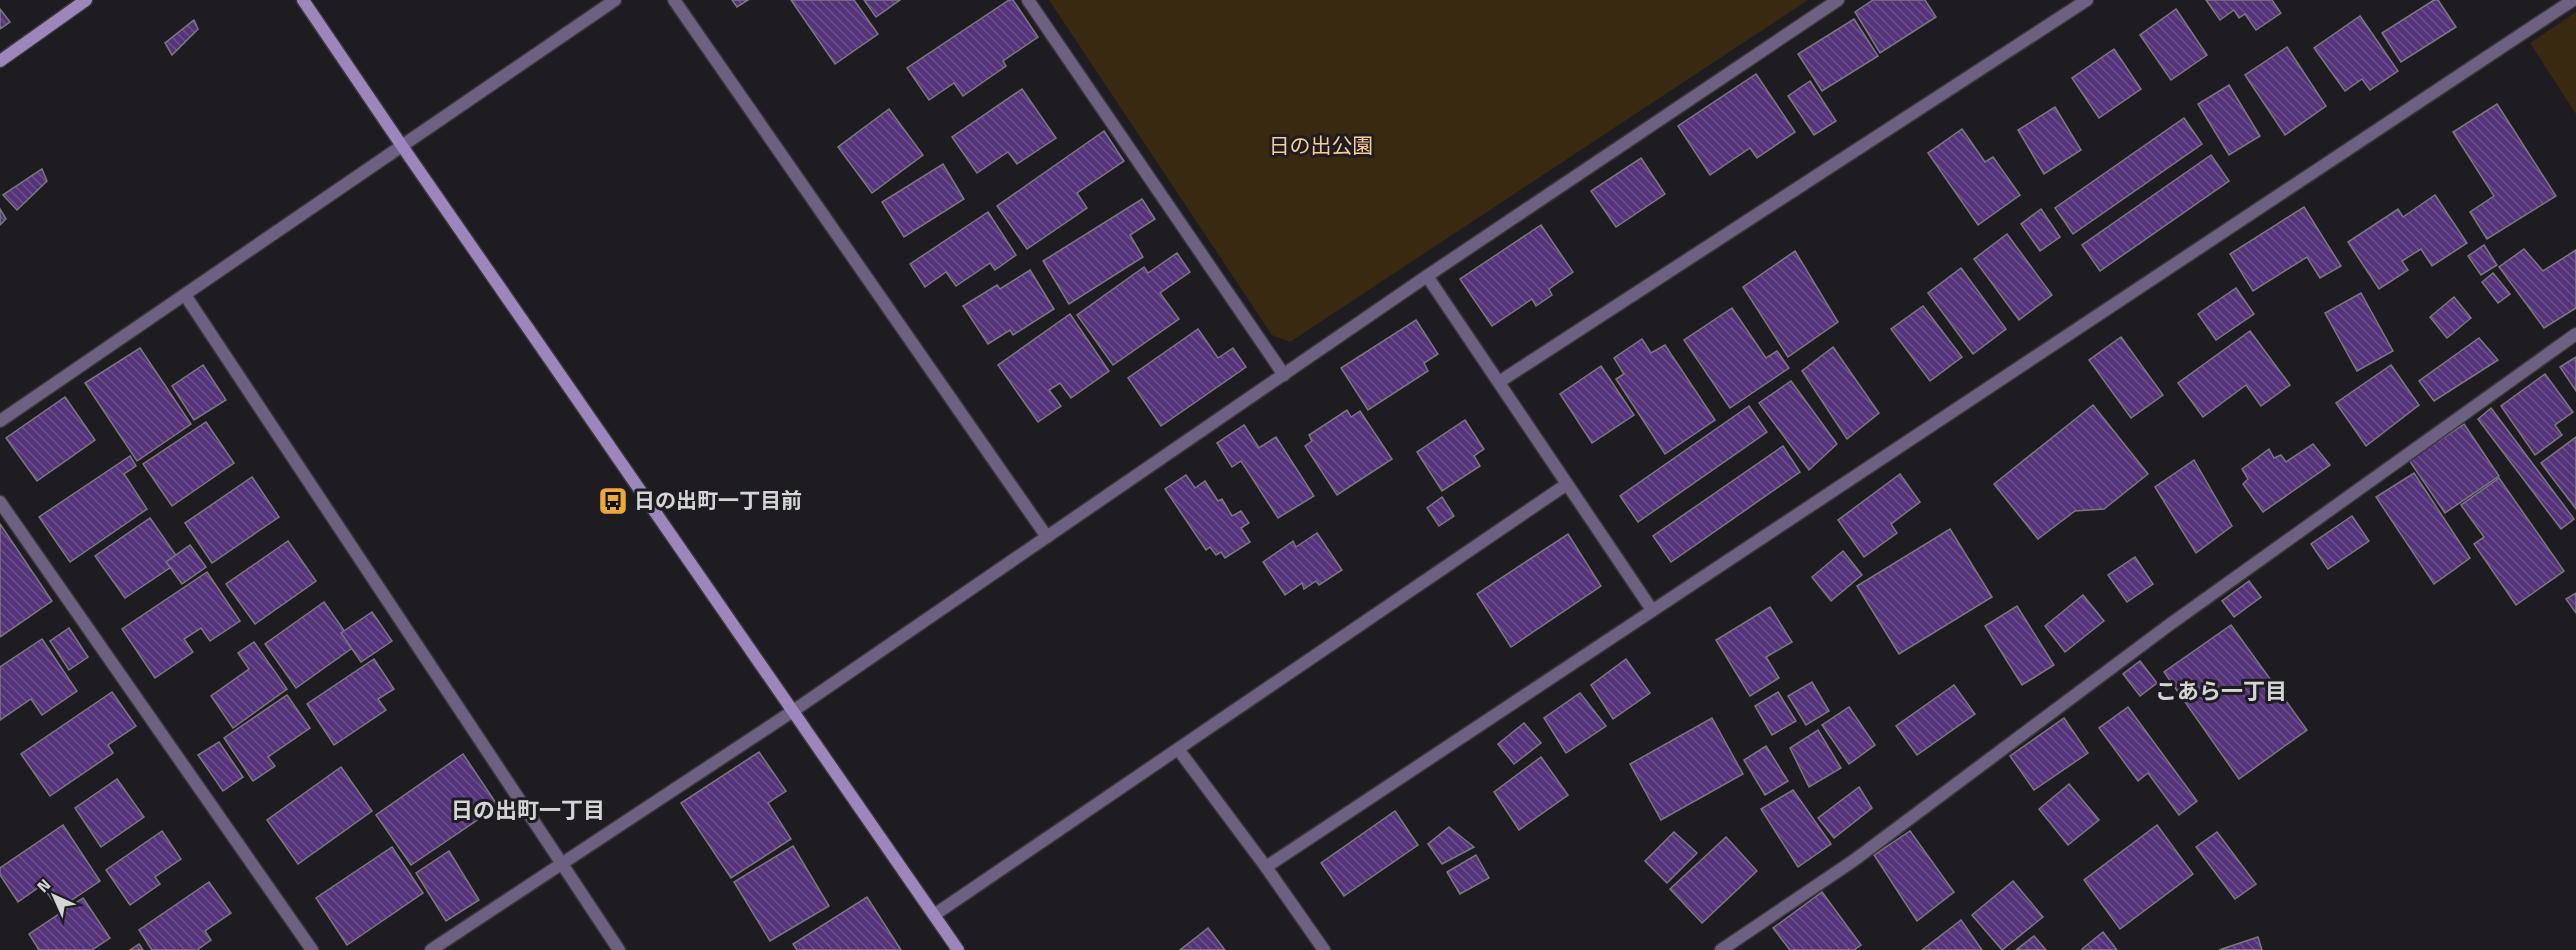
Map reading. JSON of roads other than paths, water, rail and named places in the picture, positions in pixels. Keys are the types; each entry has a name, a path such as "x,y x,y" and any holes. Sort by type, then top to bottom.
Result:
{"street":[{"path":"0,61 86,0"},
{"path":"303,0 958,950"},
{"path":"0,421 615,0"},
{"path":"674,0 1047,537"},
{"path":"1028,0 1284,375"},
{"path":"431,950 793,711 1427,276 1838,0"},
{"path":"1499,382 2087,0"},
{"path":"1266,867 2573,0"},
{"path":"1427,276 1652,610"},
{"path":"185,295 619,950"},
{"path":"1721,950 1853,861 2169,625 2576,334"},
{"path":"934,915 1567,484"},
{"path":"0,502 312,950"},
{"path":"1178,749 1266,867 1324,950"}],"place":[{"name":"日の出町一丁目前","path":"613,501"}],"district":[{"name":"こあら一丁目","path":"2221,691"},
{"name":"日の出町一丁目","path":"528,810"}],"park label":[{"name":"日の出公園","path":"1321,146"}]}
